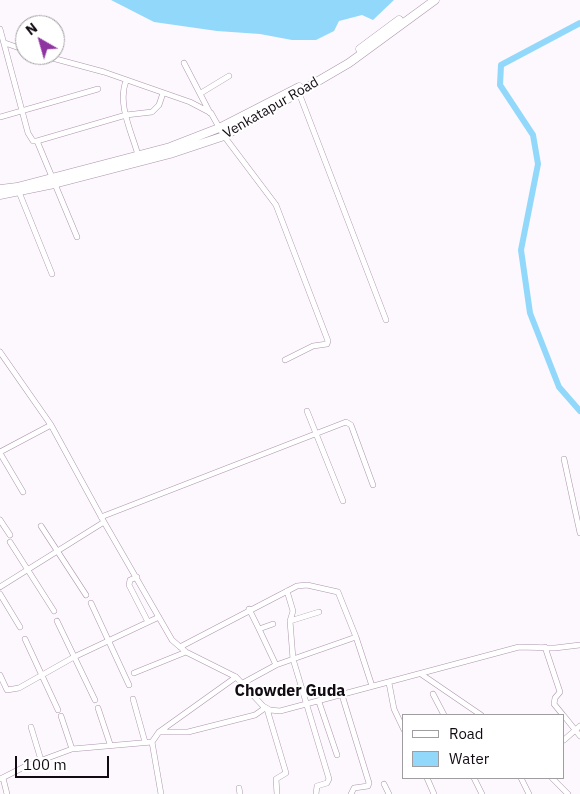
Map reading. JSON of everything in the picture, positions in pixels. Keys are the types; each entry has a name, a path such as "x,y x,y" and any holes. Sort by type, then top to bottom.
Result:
{"street":[{"path":"0,189 52,181 170,147 219,128 297,88 345,59 426,0"},
{"name":"Venkatapur Road","path":"0,195 19,192 52,181 170,154 224,136 349,63 435,0"},
{"path":"0,32 5,43 29,136 33,141 126,115 152,112 159,105 163,93"},
{"path":"5,43 15,46"},
{"path":"65,61 104,72 190,102 210,114"},
{"path":"184,63 201,93 210,114 224,136 276,205 328,341 322,346 312,346 284,360"},
{"path":"201,93 229,76"},
{"path":"126,81 123,90 126,115 138,156"},
{"path":"0,117 21,109 98,89"},
{"path":"299,93 386,320"},
{"path":"37,141 77,238"},
{"path":"19,192 52,274"},
{"path":"0,352 51,425 102,520 137,577 172,640 186,652 236,677 266,708 286,773 276,780 277,794"},
{"path":"307,411 343,501"},
{"path":"0,587 58,551 102,520 348,422 373,485"},
{"path":"23,492 0,452 51,425"},
{"path":"564,459 580,533"},
{"path":"0,520 10,535"},
{"path":"41,526 86,595"},
{"path":"10,542 54,611"},
{"path":"137,577 130,580 129,585 148,622"},
{"path":"180,647 287,591 307,585 336,590 342,599 372,686"},
{"path":"287,591 293,611 290,621 293,659 329,780 327,783 317,786 316,794"},
{"path":"0,594 20,627"},
{"path":"91,604 110,640 129,685"},
{"path":"249,610 276,665"},
{"path":"290,621 319,612"},
{"path":"0,675 5,688 10,690 42,676 74,657 159,616"},
{"path":"57,622 95,700"},
{"path":"259,629 272,624"},
{"path":"243,683 276,665 356,637"},
{"path":"25,639 58,710"},
{"path":"159,732 188,732 255,715 266,708 280,711 319,702 519,647 580,646"},
{"path":"544,647 560,692 555,698 554,704 562,714"},
{"path":"134,673 186,652"},
{"path":"420,674 480,714"},
{"path":"161,794 152,742 159,732 236,677"},
{"path":"389,683 394,709 402,726"},
{"path":"433,694 443,714"},
{"path":"342,695 370,783 368,786 354,788 351,794"},
{"path":"133,700 145,742"},
{"path":"319,702 337,755"},
{"path":"98,708 110,744"},
{"path":"62,716 72,749"},
{"path":"565,718 580,736"},
{"path":"31,726 41,760"},
{"path":"565,739 580,726"},
{"path":"7,794 2,779 41,760 72,749 110,744 152,742"},
{"path":"427,779 434,794"},
{"path":"474,779 482,794"},
{"path":"522,779 529,794"},
{"path":"553,779 566,792"},
{"path":"384,784 389,794"},
{"path":"239,788 240,794"},
{"path":"558,794 566,792"}],"water":[{"path":"111,0 394,0 373,20 362,15 339,21 334,31 316,40 292,40 260,34 217,31 154,22"}],"waterway":[{"path":"580,23 501,65 500,85 533,135 538,164 521,250 530,313 559,387 580,411"}],"district":[{"name":"Chowder Guda","path":"290,691"}]}
